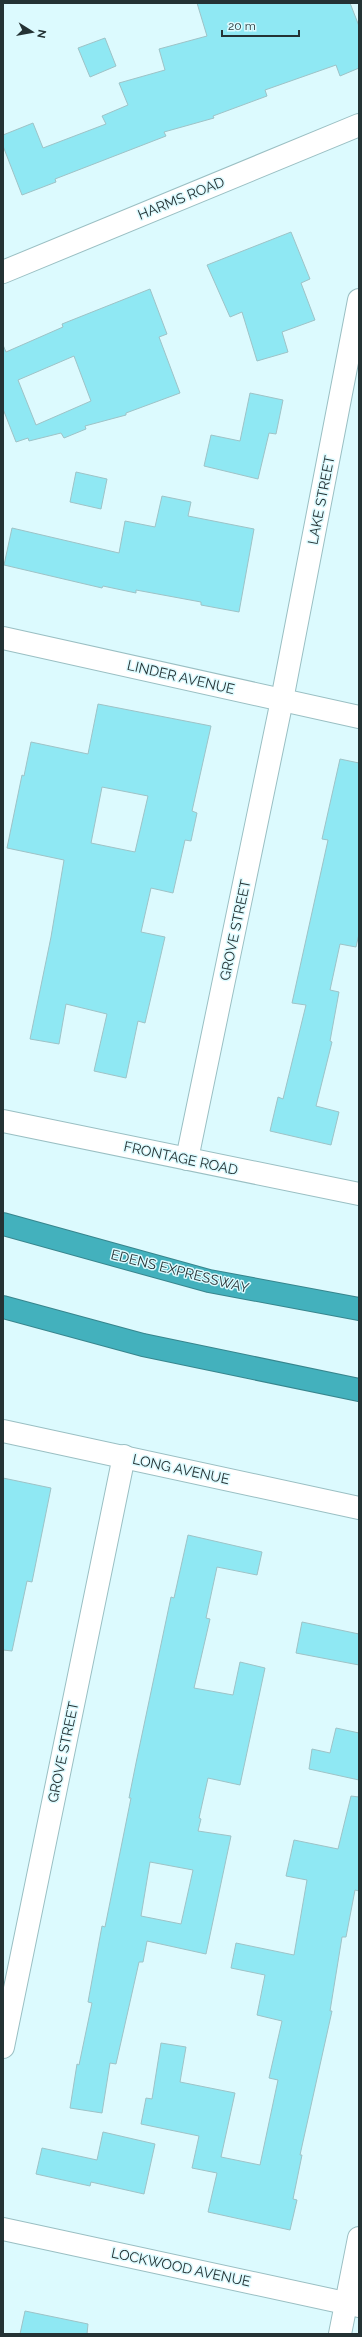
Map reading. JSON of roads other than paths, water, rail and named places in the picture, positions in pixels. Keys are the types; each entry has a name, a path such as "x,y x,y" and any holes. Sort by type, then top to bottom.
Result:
{"highway":[{"name":"EDENS EXPRESSWAY","path":"3,1224 208,1281 359,1309"},
{"path":"3,1307 143,1345 359,1390"}],"street":[{"name":"HARMS ROAD","path":"3,272 359,125"},
{"name":"LAKE STREET","path":"282,700 358,313"},
{"name":"LINDER AVENUE","path":"3,638 359,717"},
{"name":"GROVE STREET","path":"187,1159 282,700"},
{"name":"FRONTAGE ROAD","path":"3,1121 359,1194"},
{"name":"LONG AVENUE","path":"3,1431 359,1508"},
{"name":"GROVE STREET","path":"3,2047 124,1456"},
{"name":"LOCKWOOD AVENUE","path":"3,2229 352,2304"},
{"path":"340,2334 352,2304 359,2238"}]}
